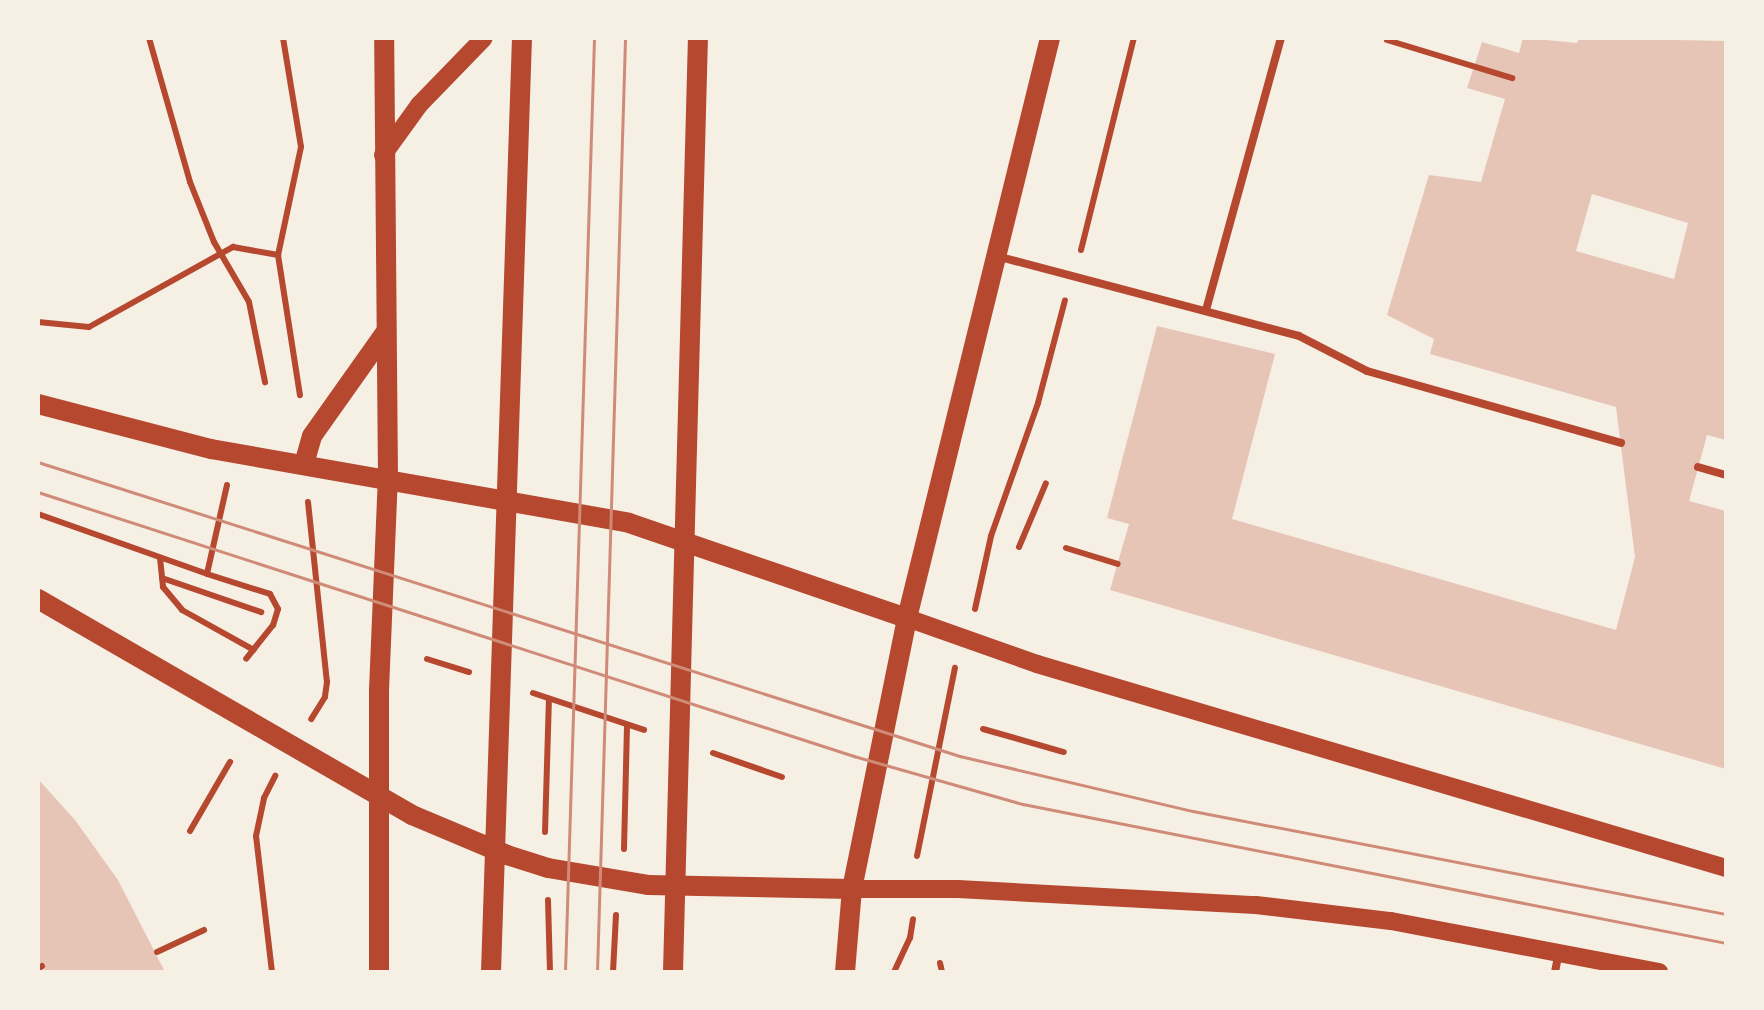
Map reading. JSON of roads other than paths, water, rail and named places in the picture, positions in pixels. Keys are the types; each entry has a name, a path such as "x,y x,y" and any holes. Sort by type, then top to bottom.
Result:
{"main road":[{"path":"379,972 379,690 388,478 384,38"},
{"path":"491,972 522,38"},
{"path":"673,972 698,38"},
{"path":"845,972 852,889 906,618 1000,257 1050,38"},
{"path":"304,464 312,436 386,332"},
{"path":"38,404 212,449 629,523 906,618"},
{"path":"38,598 380,797 451,834 548,868 594,878 648,885 852,889"}],"street":[{"path":"383,155 419,106 481,39"},
{"path":"906,618 1726,868"},
{"path":"852,889 1256,904 1391,921 1659,972"}],"lane":[{"path":"1206,310 1281,38"},
{"path":"1000,257 1299,336 1367,370 1620,443"},
{"path":"1698,467 1726,475"},
{"path":"1555,972 1560,951"}],"tram line":[{"path":"565,972 594,38"},
{"path":"597,972 625,38"},
{"path":"38,462 960,756 1193,811 1726,914"},
{"path":"38,492 854,756 1023,804 1726,943"}]}
